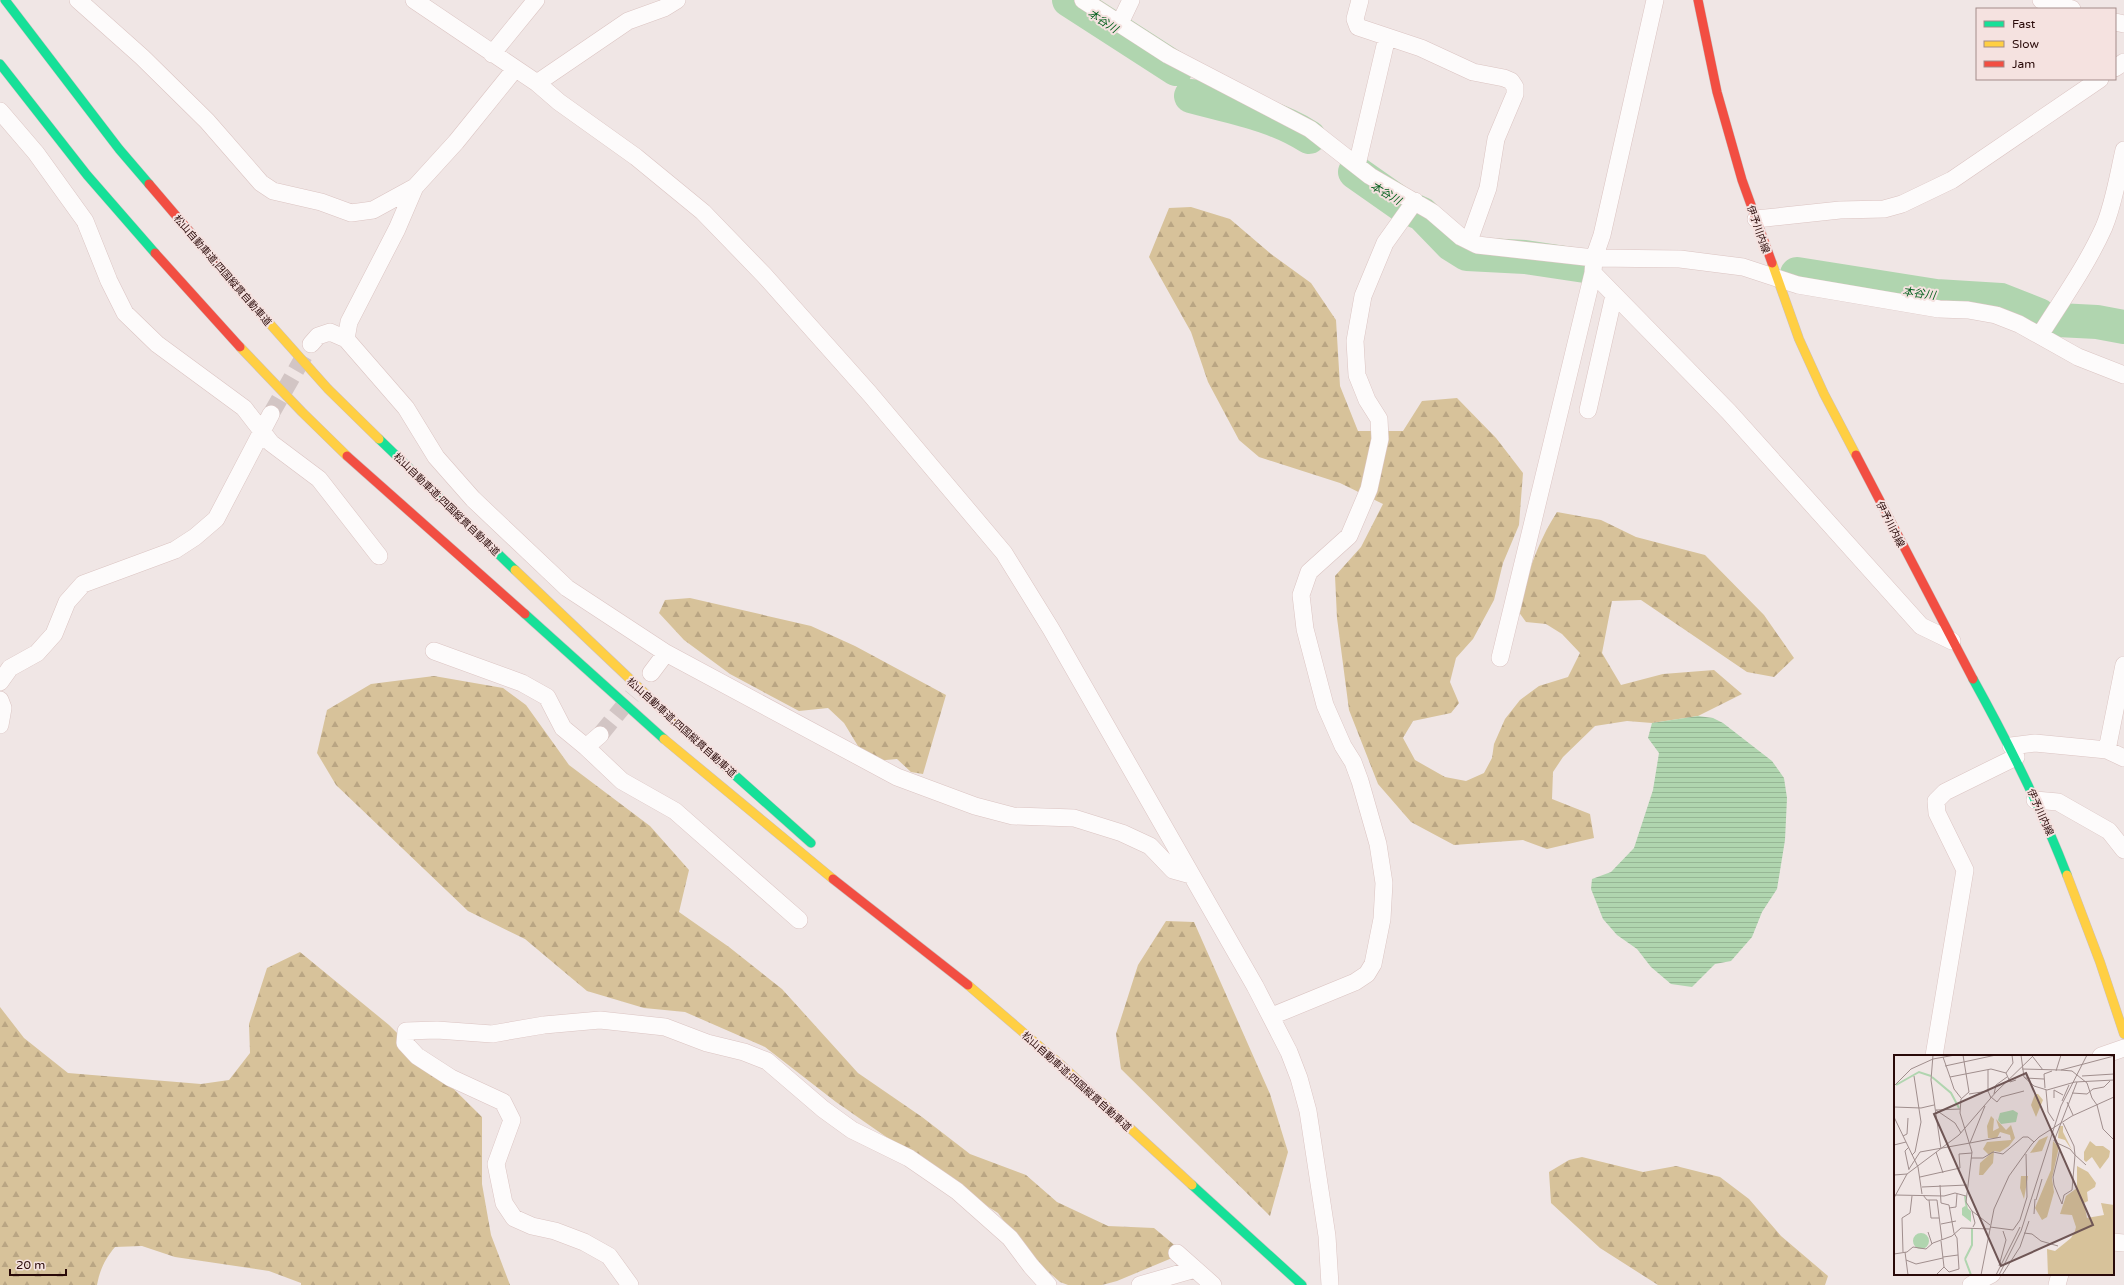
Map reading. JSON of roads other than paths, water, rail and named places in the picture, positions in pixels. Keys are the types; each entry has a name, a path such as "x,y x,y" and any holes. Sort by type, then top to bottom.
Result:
{"main road":[{"name":"松山自動車道;四国縦貫自動車道","path":"5,0 119,149 221,270 328,389 441,500 668,715 821,851"},
{"name":"伊予川内線","path":"1698,0 1717,92 1742,180 1799,339 1824,394 1952,640 2013,752 2050,831 2097,955 2124,1034"},
{"name":"松山自動車道;四国縦貫自動車道","path":"0,64 103,194 192,296 302,412 359,467 419,518 653,730 859,900 938,960 1060,1064 1302,1285"},
{"name":"松山自動車道;四国縦貫自動車道","path":"879,902 938,960"}],"street":[{"path":"78,0 147,62 207,122 261,183 273,191 321,202 351,213 374,210 415,187 456,142 515,69"},
{"path":"414,0 537,83 559,102 636,157 703,212 764,275 859,382 1004,553 1051,629 1272,1016 1299,1078 1308,1110 1327,1236 1330,1285"},
{"path":"492,54 536,0"},
{"path":"537,83 628,20 664,8 677,0"},
{"path":"1083,0 1168,55 1310,129 1370,176 1432,212 1462,237 1477,245 1593,265 1680,259 1743,267 1776,276 1798,285 1931,308 1968,310 1996,315 2040,335 2078,357 2124,375"},
{"path":"1120,24 1131,0"},
{"path":"1360,0 1355,19 1358,27 1421,48 1473,72 1504,78 1511,81 1515,87 1515,94 1496,138 1488,188 1469,241"},
{"path":"1500,658 1593,265 1602,235 1655,0"},
{"path":"2042,0 2069,8"},
{"path":"1357,165 1387,37"},
{"path":"1756,219 1840,210 1884,209 1902,204 1952,180 2099,80"},
{"path":"0,110 36,154 85,221 109,281 125,313 157,344 244,408 263,430 271,443 319,479 379,556"},
{"path":"2040,335 2077,277 2104,226 2112,202 2124,150"},
{"path":"346,339 349,322 397,229 415,187"},
{"path":"1272,1016 1355,982 1367,974 1373,964 1382,919 1384,883 1378,844 1353,762 1343,746 1325,705 1305,629 1301,595 1310,572 1348,536 1369,489 1380,438 1379,419 1367,400 1357,375 1355,341 1363,296 1385,243 1414,201"},
{"path":"1593,265 1614,295 1729,412 1921,626 1952,640"},
{"path":"1588,410 1614,295"},
{"path":"311,344 318,336 330,332 346,339 406,408 436,457 473,499 567,588 666,653 897,777 975,806 1013,816 1074,818 1122,833 1150,846 1173,870 1191,874"},
{"path":"0,682 10,668 37,653 54,634 67,602 83,584 175,550 195,538 216,519 271,414"},
{"path":"434,651 522,683 547,697 563,728 586,747 622,781 675,811 799,920"},
{"path":"651,672 666,653"},
{"path":"2107,750 2124,665"},
{"path":"0,700 3,708 0,725"},
{"path":"586,747 600,734"},
{"path":"1934,1055 1965,870 1937,812 1936,801 1945,792 2013,752 2035,743 2107,750 2124,758"},
{"path":"2035,800 2058,802 2109,831 2124,850"},
{"path":"630,1285 609,1256 584,1242 555,1231 532,1226 514,1218 504,1203 496,1164 512,1120 503,1102 451,1078 417,1056 405,1044 406,1031 437,1030 492,1034 544,1025 600,1020 665,1027 707,1043 744,1052 767,1061 823,1109 852,1130 882,1143 909,1158 958,1191 1010,1238 1030,1266 1048,1285"},
{"path":"2104,1055 2124,1048"},
{"path":"2114,1242 2124,1243"},
{"path":"1178,1253 1213,1285"},
{"path":"1140,1285 1195,1269"},
{"path":"1971,1285 1990,1275"},
{"path":"2057,1285 2060,1275"}],"waterway":[{"name":"本谷川","path":"1069,0 1176,69"},
{"name":"本谷川","path":"1191,96 1281,122 1309,137"},
{"name":"本谷川","path":"1355,172 1402,205 1422,214 1451,244 1467,254 1525,257 1585,266"},
{"name":"本谷川","path":"1797,274 1936,296 2001,300 2039,315"},
{"name":"本谷川","path":"2058,320 2097,322 2124,327"}],"tunnel":[{"path":"271,414 307,351"},
{"path":"600,735 632,696"}]}
